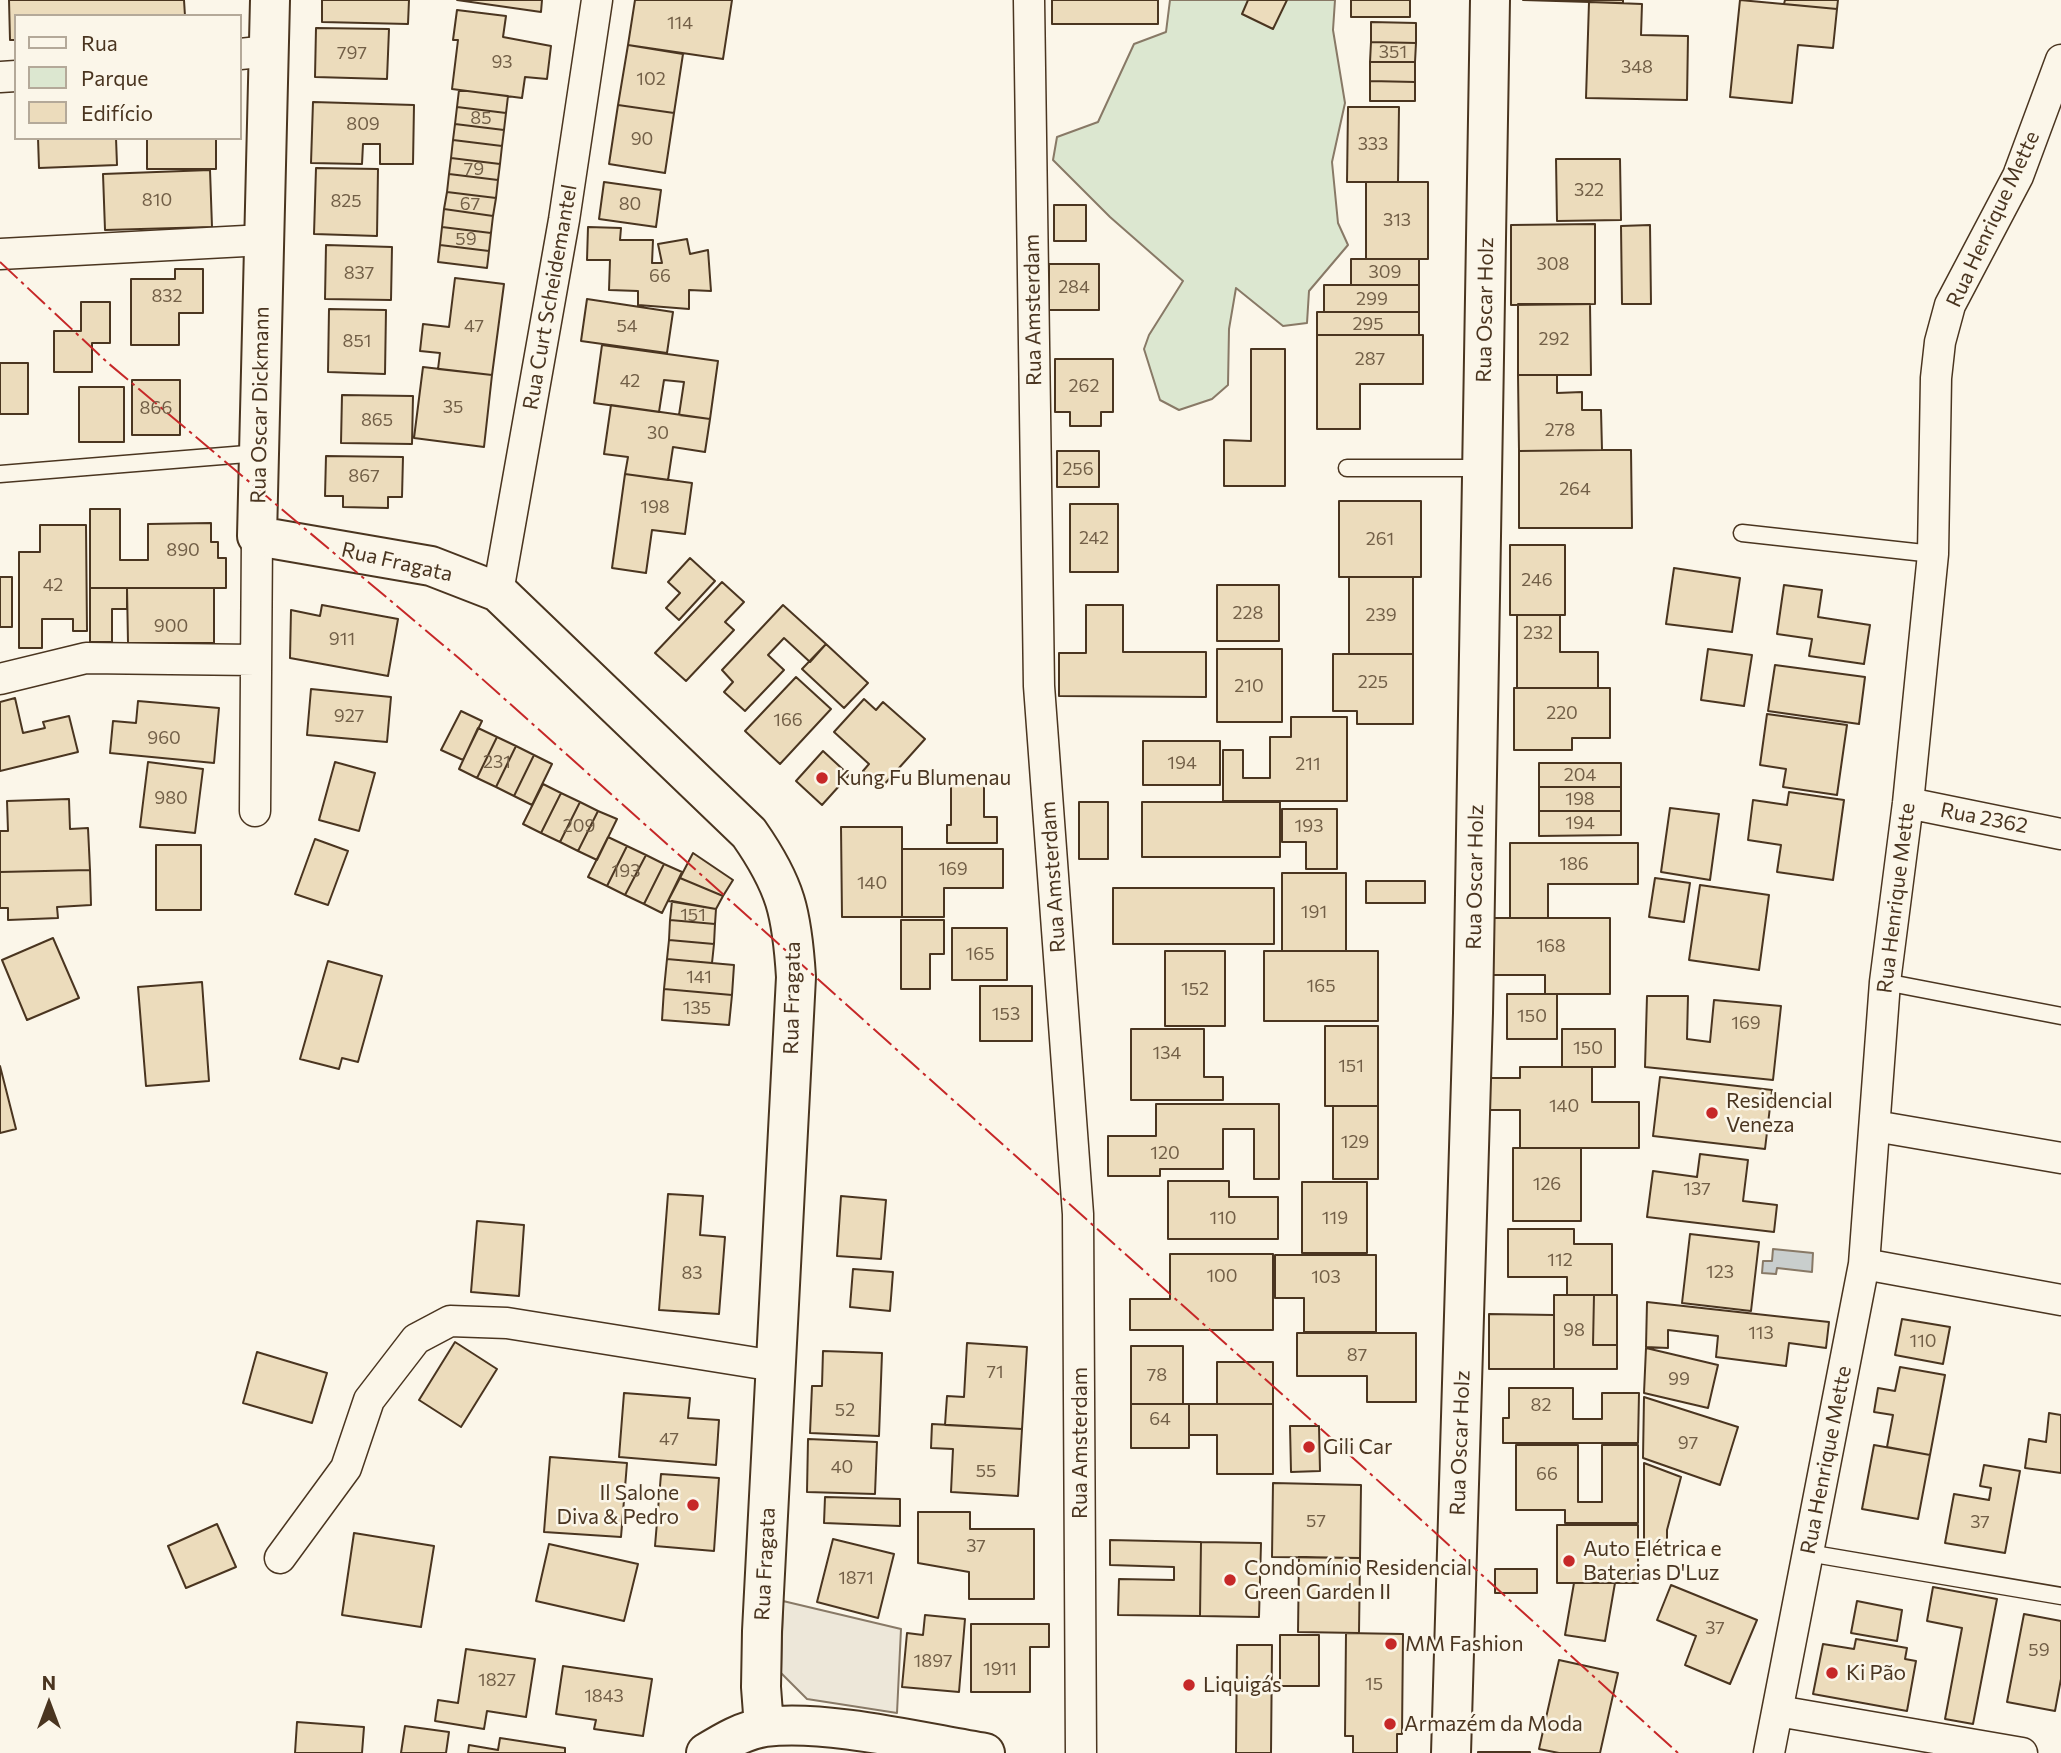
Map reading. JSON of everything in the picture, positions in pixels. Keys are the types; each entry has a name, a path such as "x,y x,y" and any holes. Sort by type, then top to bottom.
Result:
{"street":[{"name":"Rua Oscar Dickmann","path":"255,811 255,660 264,240 254,52 270,0"},
{"name":"Rua Curt Scheidemantel","path":"498,592 564,220 597,0"},
{"name":"Rua Amsterdam","path":"1029,0 1039,685 1078,1214 1081,1753"},
{"name":"Rua Oscar Holz","path":"1451,1753 1473,1041 1490,0"},
{"name":"Rua Henrique Mette","path":"1769,1753 1864,1264 1885,982 1908,803 1933,554 1936,378 1940,342 1950,305 2018,176 2061,60"},
{"path":"0,254 264,240"},
{"name":"Rua Fragata","path":"257,537 431,565 498,592 749,833 771,865 785,893 793,930 796,977 762,1631 764,1727"},
{"path":"0,679 86,658 255,660"},
{"name":"Rua 2362","path":"1908,803 2061,834"},
{"path":"1875,1126 2061,1158"},
{"path":"1864,1264 2061,1300"},
{"path":"280,1558 346,1468 369,1400 416,1339 450,1321 507,1323 775,1366"},
{"path":"1778,1711 2022,1753"},
{"path":"706,1753 740,1735 764,1727 794,1726 860,1733 985,1753"}],"lane":[{"path":"0,474 259,453"},
{"path":"1347,468 1483,468"},
{"path":"1742,533 1933,554"},
{"path":"1885,982 2061,1016"},
{"path":"1808,1553 2061,1597"}],"green space":[{"path":"1170,0 1335,0 1333,30 1345,103 1332,162 1338,223 1348,245 1309,291 1307,323 1283,326 1236,288 1229,329 1228,385 1212,399 1179,410 1160,400 1144,349 1149,335 1183,281 1110,217 1053,160 1057,137 1098,122 1134,44 1166,32"}],"shaded area":[{"path":"1773,1249 1813,1253 1812,1272 1777,1268 1776,1274 1762,1273 1763,1261 1772,1261"},
{"path":"783,1601 901,1629 897,1713 807,1699 781,1673"}],"building":[{"path":"9,0 184,0 185,14 14,14 14,40 10,40"},
{"path":"322,0 409,0 408,24 322,22"},
{"path":"457,0 542,0 541,12"},
{"path":"635,0 732,0 723,59 628,45"},
{"path":"1052,0 1158,0 1158,24 1052,24"},
{"path":"1248,0 1287,0 1273,29 1242,14"},
{"path":"1351,0 1410,0 1410,17 1351,17"},
{"path":"1523,0 1623,0 1623,3"},
{"path":"1740,0 1837,9 1833,48 1798,45 1792,103 1730,97"},
{"path":"1785,0 1838,0 1837,9 1784,4"},
{"path":"1589,2 1642,4 1641,35 1688,36 1687,100 1586,98"},
{"path":"457,10 506,16 503,37 551,46 547,79 525,77 522,98 452,89 458,40 453,40"},
{"path":"1371,22 1416,23 1416,43 1371,42"},
{"path":"316,28 389,29 387,79 315,77"},
{"path":"1371,42 1416,43 1415,62 1370,62"},
{"path":"628,45 683,54 674,113 618,105"},
{"path":"1370,62 1415,62 1415,82 1370,81"},
{"path":"1370,81 1415,82 1415,101 1370,101"},
{"path":"459,90 508,96 506,113 457,107"},
{"path":"313,102 414,105 413,164 380,164 380,144 363,144 362,164 311,163"},
{"path":"618,105 674,113 665,173 609,164"},
{"path":"457,107 506,113 504,130 455,124"},
{"path":"1348,107 1399,107 1398,182 1347,182"},
{"path":"455,124 504,130 502,146 453,140"},
{"path":"38,140 116,140 117,165 39,168"},
{"path":"147,140 216,140 216,169 147,169"},
{"path":"453,140 502,146 500,164 451,158"},
{"path":"451,158 500,164 498,180 449,174"},
{"path":"1556,159 1620,159 1621,220 1557,221"},
{"path":"316,168 378,169 377,236 314,234"},
{"path":"210,170 212,227 105,230 103,174"},
{"path":"449,174 498,180 496,198 447,192"},
{"path":"604,182 661,190 656,227 599,219"},
{"path":"1366,182 1428,182 1428,259 1366,259"},
{"path":"447,192 496,198 493,216 444,209"},
{"path":"1054,205 1086,205 1086,241 1054,241"},
{"path":"444,209 493,216 491,233 442,227"},
{"path":"1595,224 1595,304 1511,305 1511,225"},
{"path":"1650,225 1651,304 1622,304 1621,226"},
{"path":"442,227 491,233 489,251 440,245"},
{"path":"588,227 621,228 620,240 653,240 652,263 662,263 658,244 687,239 690,254 708,250 711,291 689,290 689,309 638,305 638,291 609,290 610,260 587,260"},
{"path":"326,245 392,247 391,300 325,299"},
{"path":"440,245 489,251 487,268 438,262"},
{"path":"1351,259 1419,259 1419,285 1351,285"},
{"path":"1049,264 1099,264 1099,310 1049,310"},
{"path":"175,269 203,269 203,313 179,313 179,345 131,345 131,279 175,279"},
{"path":"455,278 504,284 492,375 438,369 440,353 420,351 423,324 449,327"},
{"path":"1324,285 1419,285 1419,312 1324,312"},
{"path":"587,299 673,312 667,353 581,341"},
{"path":"81,302 110,302 110,343 92,343 92,372 54,372 54,331 81,331"},
{"path":"1518,304 1590,304 1591,375 1518,375"},
{"path":"329,309 386,310 385,374 328,372"},
{"path":"1317,312 1419,312 1419,335 1317,335"},
{"path":"1317,335 1423,335 1423,384 1360,384 1360,429 1317,429"},
{"path":"602,345 718,361 710,419 679,415 684,382 664,380 659,412 594,403"},
{"path":"1251,349 1285,349 1285,486 1224,486 1224,440 1251,441"},
{"path":"1055,359 1113,359 1113,412 1101,412 1101,426 1070,426 1070,412 1055,412"},
{"path":"0,363 28,363 28,414 0,414"},
{"path":"423,367 492,375 484,447 414,438"},
{"path":"1518,375 1557,375 1557,393 1582,392 1582,410 1601,410 1602,450 1519,451"},
{"path":"132,380 180,380 180,435 132,435"},
{"path":"79,387 124,387 124,442 79,442"},
{"path":"342,395 413,396 412,444 341,443"},
{"path":"611,405 710,419 705,452 673,447 668,480 625,474 628,457 604,454"},
{"path":"1631,450 1632,528 1519,528 1519,451"},
{"path":"1057,451 1099,451 1099,487 1057,487"},
{"path":"326,456 403,457 402,497 388,497 388,508 343,507 343,496 325,496"},
{"path":"625,474 692,483 685,534 652,530 646,573 612,568"},
{"path":"1339,501 1421,501 1421,577 1339,577"},
{"path":"1070,504 1118,504 1118,572 1070,572"},
{"path":"90,509 120,509 120,560 148,560 148,524 211,523 211,542 218,542 218,558 226,558 226,588 90,588"},
{"path":"40,525 86,525 87,631 73,631 73,619 42,619 42,648 19,648 19,552 40,552"},
{"path":"1510,545 1565,545 1565,615 1510,615"},
{"path":"690,558 715,581 679,620 666,608 680,593 668,582"},
{"path":"1674,568 1740,578 1732,632 1666,624"},
{"path":"0,577 12,577 12,627 0,627"},
{"path":"1349,577 1413,577 1413,654 1349,654"},
{"path":"722,582 744,602 725,622 734,630 686,681 655,653"},
{"path":"1217,585 1279,585 1279,641 1217,641"},
{"path":"1784,585 1822,590 1818,617 1870,625 1864,664 1809,656 1812,639 1777,634"},
{"path":"90,588 127,588 127,609 112,609 112,642 90,642"},
{"path":"127,588 214,588 214,643 128,643"},
{"path":"322,605 398,619 388,676 290,658 291,610 320,616"},
{"path":"783,605 826,644 810,662 784,638 768,655 784,670 745,711 724,692 733,682 722,670"},
{"path":"1086,605 1123,605 1123,652 1206,652 1206,697 1059,696 1059,653 1086,653"},
{"path":"1517,615 1560,615 1560,652 1598,652 1598,688 1517,688"},
{"path":"826,644 868,683 844,708 802,669"},
{"path":"1217,649 1282,649 1282,722 1217,722"},
{"path":"1708,649 1752,655 1744,706 1701,700"},
{"path":"1333,654 1413,654 1413,724 1357,724 1357,711 1333,711"},
{"path":"1775,665 1865,677 1859,724 1768,711"},
{"path":"796,677 831,709 780,764 745,731"},
{"path":"1514,688 1610,688 1610,738 1572,738 1572,750 1514,750"},
{"path":"311,689 391,697 387,742 307,735"},
{"path":"15,698 23,733 45,728 43,722 69,716 78,752 0,771 0,702"},
{"path":"864,699 876,710 883,702 925,739 881,788 863,771 869,764 834,732"},
{"path":"138,701 219,708 214,763 110,753 113,721 136,723"},
{"path":"461,711 482,721 463,760 441,750"},
{"path":"1767,714 1847,725 1837,795 1783,787 1786,769 1760,765"},
{"path":"1291,717 1347,717 1347,801 1223,801 1223,750 1243,750 1243,778 1270,778 1270,737 1291,737"},
{"path":"478,728 497,737 477,778 459,769"},
{"path":"497,737 516,746 496,787 477,778"},
{"path":"1143,741 1220,741 1220,785 1143,785"},
{"path":"516,746 534,755 514,796 496,787"},
{"name":"Kung Fu Blumenau","path":"823,751 849,775 822,805 796,781"},
{"path":"534,755 552,764 532,805 514,796"},
{"path":"148,762 203,769 195,833 140,827"},
{"path":"335,762 375,773 359,831 319,820"},
{"path":"1539,763 1621,763 1621,787 1539,787"},
{"path":"951,776 984,777 984,817 997,817 997,843 947,843 947,825 951,825"},
{"path":"543,784 561,793 541,833 523,824"},
{"path":"1539,787 1621,787 1621,811 1539,811"},
{"path":"1789,792 1844,800 1833,880 1777,872 1781,845 1748,840 1753,800 1787,805"},
{"path":"561,793 580,802 560,842 541,833"},
{"path":"69,799 70,829 88,828 90,870 0,872 0,831 8,831 7,801"},
{"path":"580,802 598,811 578,851 560,842"},
{"path":"1079,802 1108,802 1108,859 1079,859"},
{"path":"1142,802 1280,802 1280,857 1142,857"},
{"path":"1670,808 1719,814 1710,880 1661,872"},
{"path":"1282,809 1337,809 1337,869 1306,869 1306,842 1282,842"},
{"path":"598,811 617,819 597,860 578,851"},
{"path":"1539,811 1621,811 1621,835 1539,836"},
{"path":"841,827 902,827 902,917 842,917"},
{"path":"608,837 627,846 607,886 588,877"},
{"path":"315,839 348,851 328,905 295,894"},
{"path":"1510,843 1638,843 1638,884 1548,884 1548,918 1510,918"},
{"path":"156,845 201,845 201,910 156,910"},
{"path":"627,846 646,855 625,895 607,886"},
{"path":"902,849 1003,849 1003,888 944,888 944,917 902,917"},
{"path":"693,853 733,880 723,896 680,878"},
{"path":"646,855 664,864 644,904 625,895"},
{"path":"664,864 682,872 662,913 644,904"},
{"path":"90,870 91,905 57,907 58,918 8,920 8,908 0,908 0,872"},
{"path":"1282,873 1346,873 1346,951 1282,951"},
{"path":"680,878 723,896 716,909 668,901"},
{"path":"1655,878 1690,883 1684,922 1649,917"},
{"path":"1366,881 1425,881 1425,903 1366,903"},
{"path":"1700,885 1769,895 1759,970 1689,960"},
{"path":"1113,888 1274,888 1274,944 1113,944"},
{"path":"672,901 716,909 715,924 670,920"},
{"path":"1492,918 1610,918 1610,994 1545,994 1545,975 1492,975"},
{"path":"670,920 715,924 714,944 669,940"},
{"path":"901,920 944,920 944,954 930,954 930,989 901,989"},
{"path":"952,928 1007,928 1007,980 952,980"},
{"path":"53,938 79,998 27,1020 2,960"},
{"path":"669,940 714,944 712,963 667,959"},
{"path":"1165,951 1225,951 1225,1026 1165,1026"},
{"path":"1264,951 1378,951 1378,1021 1264,1021"},
{"path":"667,959 734,965 732,995 664,989"},
{"path":"328,961 382,976 358,1062 342,1058 339,1069 300,1059"},
{"path":"202,982 209,1081 146,1086 138,987"},
{"path":"980,986 1032,986 1032,1041 980,1041"},
{"path":"664,989 732,995 729,1025 662,1020"},
{"path":"1507,994 1557,994 1557,1039 1507,1039"},
{"path":"1647,996 1688,996 1687,1039 1710,1042 1714,1000 1781,1006 1773,1080 1645,1067"},
{"path":"1325,1026 1378,1026 1378,1106 1325,1106"},
{"path":"1131,1029 1204,1029 1204,1077 1223,1077 1223,1100 1131,1100"},
{"path":"1562,1029 1615,1029 1615,1067 1562,1067"},
{"path":"0,1066 16,1129 0,1133"},
{"path":"1520,1067 1592,1067 1592,1102 1639,1102 1639,1148 1520,1148 1520,1110 1488,1110 1488,1078 1520,1078"},
{"name":"Residencial Veneza","path":"1660,1077 1772,1090 1765,1149 1653,1136"},
{"path":"1156,1104 1279,1104 1279,1179 1254,1179 1254,1129 1223,1129 1223,1169 1160,1169 1160,1176 1108,1176 1108,1136 1156,1136"},
{"path":"1333,1106 1378,1106 1378,1179 1333,1179"},
{"path":"1513,1148 1581,1148 1581,1221 1513,1221"},
{"path":"1700,1154 1748,1160 1743,1201 1777,1205 1774,1232 1647,1217 1653,1171 1697,1177"},
{"path":"1168,1181 1229,1181 1229,1197 1278,1197 1278,1239 1168,1239"},
{"path":"1302,1182 1367,1182 1367,1253 1302,1253"},
{"path":"668,1194 703,1196 700,1235 725,1237 719,1314 659,1310"},
{"path":"841,1196 886,1200 881,1259 837,1256"},
{"path":"477,1221 524,1225 519,1296 471,1292"},
{"path":"1508,1229 1574,1229 1574,1244 1612,1244 1612,1295 1567,1295 1567,1277 1508,1277"},
{"path":"1690,1234 1759,1242 1751,1311 1682,1303"},
{"path":"1170,1254 1273,1254 1273,1330 1130,1330 1130,1299 1170,1299"},
{"path":"1275,1255 1376,1255 1376,1332 1304,1332 1304,1298 1275,1298"},
{"path":"853,1269 893,1272 890,1311 850,1307"},
{"path":"1554,1295 1594,1295 1593,1345 1617,1345 1617,1369 1554,1369"},
{"path":"1594,1295 1617,1295 1617,1345 1593,1345"},
{"path":"1647,1302 1829,1322 1826,1348 1789,1343 1786,1366 1716,1357 1718,1336 1668,1330 1668,1348 1646,1347"},
{"path":"1489,1314 1554,1315 1554,1369 1489,1369"},
{"path":"1902,1319 1950,1327 1943,1364 1895,1355"},
{"path":"1297,1333 1416,1333 1416,1402 1367,1402 1367,1376 1297,1376"},
{"path":"455,1342 497,1369 461,1427 419,1400"},
{"path":"967,1343 1027,1347 1022,1429 945,1425 947,1396 964,1397"},
{"path":"1131,1346 1183,1346 1183,1404 1131,1404"},
{"path":"1646,1348 1718,1365 1708,1408 1644,1393"},
{"path":"823,1351 882,1353 879,1436 810,1433 812,1386 822,1386"},
{"path":"257,1352 327,1373 312,1423 243,1403"},
{"path":"1217,1362 1273,1362 1273,1404 1217,1404"},
{"path":"1900,1367 1945,1375 1930,1455 1887,1447 1893,1415 1874,1412 1878,1388 1895,1391"},
{"path":"1509,1388 1573,1388 1573,1419 1602,1419 1602,1393 1639,1393 1638,1443 1503,1443 1503,1418 1509,1418"},
{"path":"624,1393 690,1398 688,1418 719,1420 716,1465 619,1457"},
{"path":"1644,1397 1738,1427 1720,1485 1643,1458"},
{"path":"1131,1404 1189,1404 1189,1448 1131,1448"},
{"path":"1189,1404 1273,1404 1273,1474 1217,1474 1217,1435 1189,1435"},
{"path":"2049,1413 2061,1415 2061,1473 2025,1468 2029,1439 2046,1442"},
{"path":"932,1424 1022,1429 1018,1496 951,1492 953,1449 931,1448"},
{"path":"1290,1426 1319,1426 1320,1471 1291,1472"},
{"path":"808,1439 877,1442 875,1494 807,1492"},
{"path":"1516,1445 1578,1445 1578,1502 1602,1502 1602,1445 1638,1445 1638,1523 1565,1523 1565,1510 1516,1510"},
{"path":"1874,1445 1930,1455 1918,1519 1862,1509"},
{"path":"550,1457 627,1463 621,1537 544,1532"},
{"path":"1644,1463 1681,1477 1667,1530 1667,1549 1644,1549"},
{"path":"1984,1465 2020,1471 2005,1553 1945,1543 1954,1494 1989,1500 1991,1488 1980,1486"},
{"path":"661,1474 719,1478 714,1551 655,1546"},
{"path":"1273,1483 1361,1485 1360,1558 1272,1557"},
{"path":"825,1497 900,1499 900,1526 824,1523"},
{"path":"918,1512 970,1512 970,1529 1034,1529 1034,1599 969,1599 969,1572 918,1563"},
{"path":"217,1524 236,1567 186,1588 168,1546"},
{"path":"1557,1525 1638,1525 1638,1583 1557,1583"},
{"path":"354,1533 434,1546 421,1627 342,1615"},
{"path":"833,1539 894,1554 878,1618 817,1602"},
{"path":"1110,1540 1201,1542 1200,1616 1118,1615 1119,1579 1174,1580 1174,1567 1110,1565"},
{"name":"Condomínio Residencial Green Garden II","path":"1201,1542 1261,1543 1259,1617 1200,1616"},
{"path":"549,1544 638,1564 624,1621 536,1601"},
{"path":"1299,1557 1360,1558 1359,1633 1298,1632"},
{"path":"1495,1569 1537,1569 1537,1593 1495,1593"},
{"path":"1574,1583 1615,1583 1605,1641 1565,1635"},
{"path":"1671,1585 1757,1620 1730,1684 1685,1665 1696,1636 1657,1620"},
{"path":"1933,1587 1997,1599 1973,1724 1945,1719 1962,1628 1927,1621"},
{"path":"1857,1601 1902,1610 1897,1641 1851,1633"},
{"path":"2024,1614 2061,1621 2061,1679 2055,1711 2007,1702"},
{"path":"925,1615 965,1619 959,1692 902,1687 907,1633 923,1635"},
{"path":"971,1624 1049,1624 1049,1647 1030,1647 1030,1692 971,1692"},
{"path":"1346,1633 1403,1634 1402,1734 1397,1734 1397,1753 1353,1753 1353,1736 1345,1736"},
{"path":"1280,1635 1319,1635 1319,1686 1280,1686"},
{"path":"1856,1639 1907,1648 1905,1659 1916,1661 1907,1711 1813,1694 1823,1644 1854,1649"},
{"path":"1237,1645 1272,1645 1271,1753 1236,1753"},
{"path":"466,1649 535,1659 526,1717 487,1711 484,1729 435,1721 438,1700 458,1703"},
{"path":"1559,1660 1618,1673 1600,1753 1559,1753 1539,1749"},
{"path":"563,1666 652,1679 643,1736 594,1729 596,1720 556,1714"},
{"path":"297,1722 364,1727 362,1753 295,1753"},
{"path":"405,1726 449,1732 446,1753 401,1753"},
{"path":"500,1738 565,1748 565,1753 468,1753 469,1745 498,1750"},
{"path":"1530,1752 1530,1753 1478,1753"}],"power":[{"path":"0,262 108,363 461,660 1331,1438 1678,1753"}],"place":[{"name":"Kung Fu Blumenau","path":"822,778"},
{"name":"Residencial Veneza","path":"1712,1113"},
{"name":"Gili Car","path":"1309,1447"},
{"name":"Il Salone Diva & Pedro","path":"693,1505"},
{"name":"Auto Elétrica e Baterias D'Luz","path":"1569,1561"},
{"name":"Condomínio Residencial Green Garden II","path":"1230,1580"},
{"name":"MM Fashion","path":"1391,1644"},
{"name":"Ki Pão","path":"1832,1673"},
{"name":"Liquigás","path":"1189,1685"},
{"name":"Armazém da Moda","path":"1390,1724"}]}
